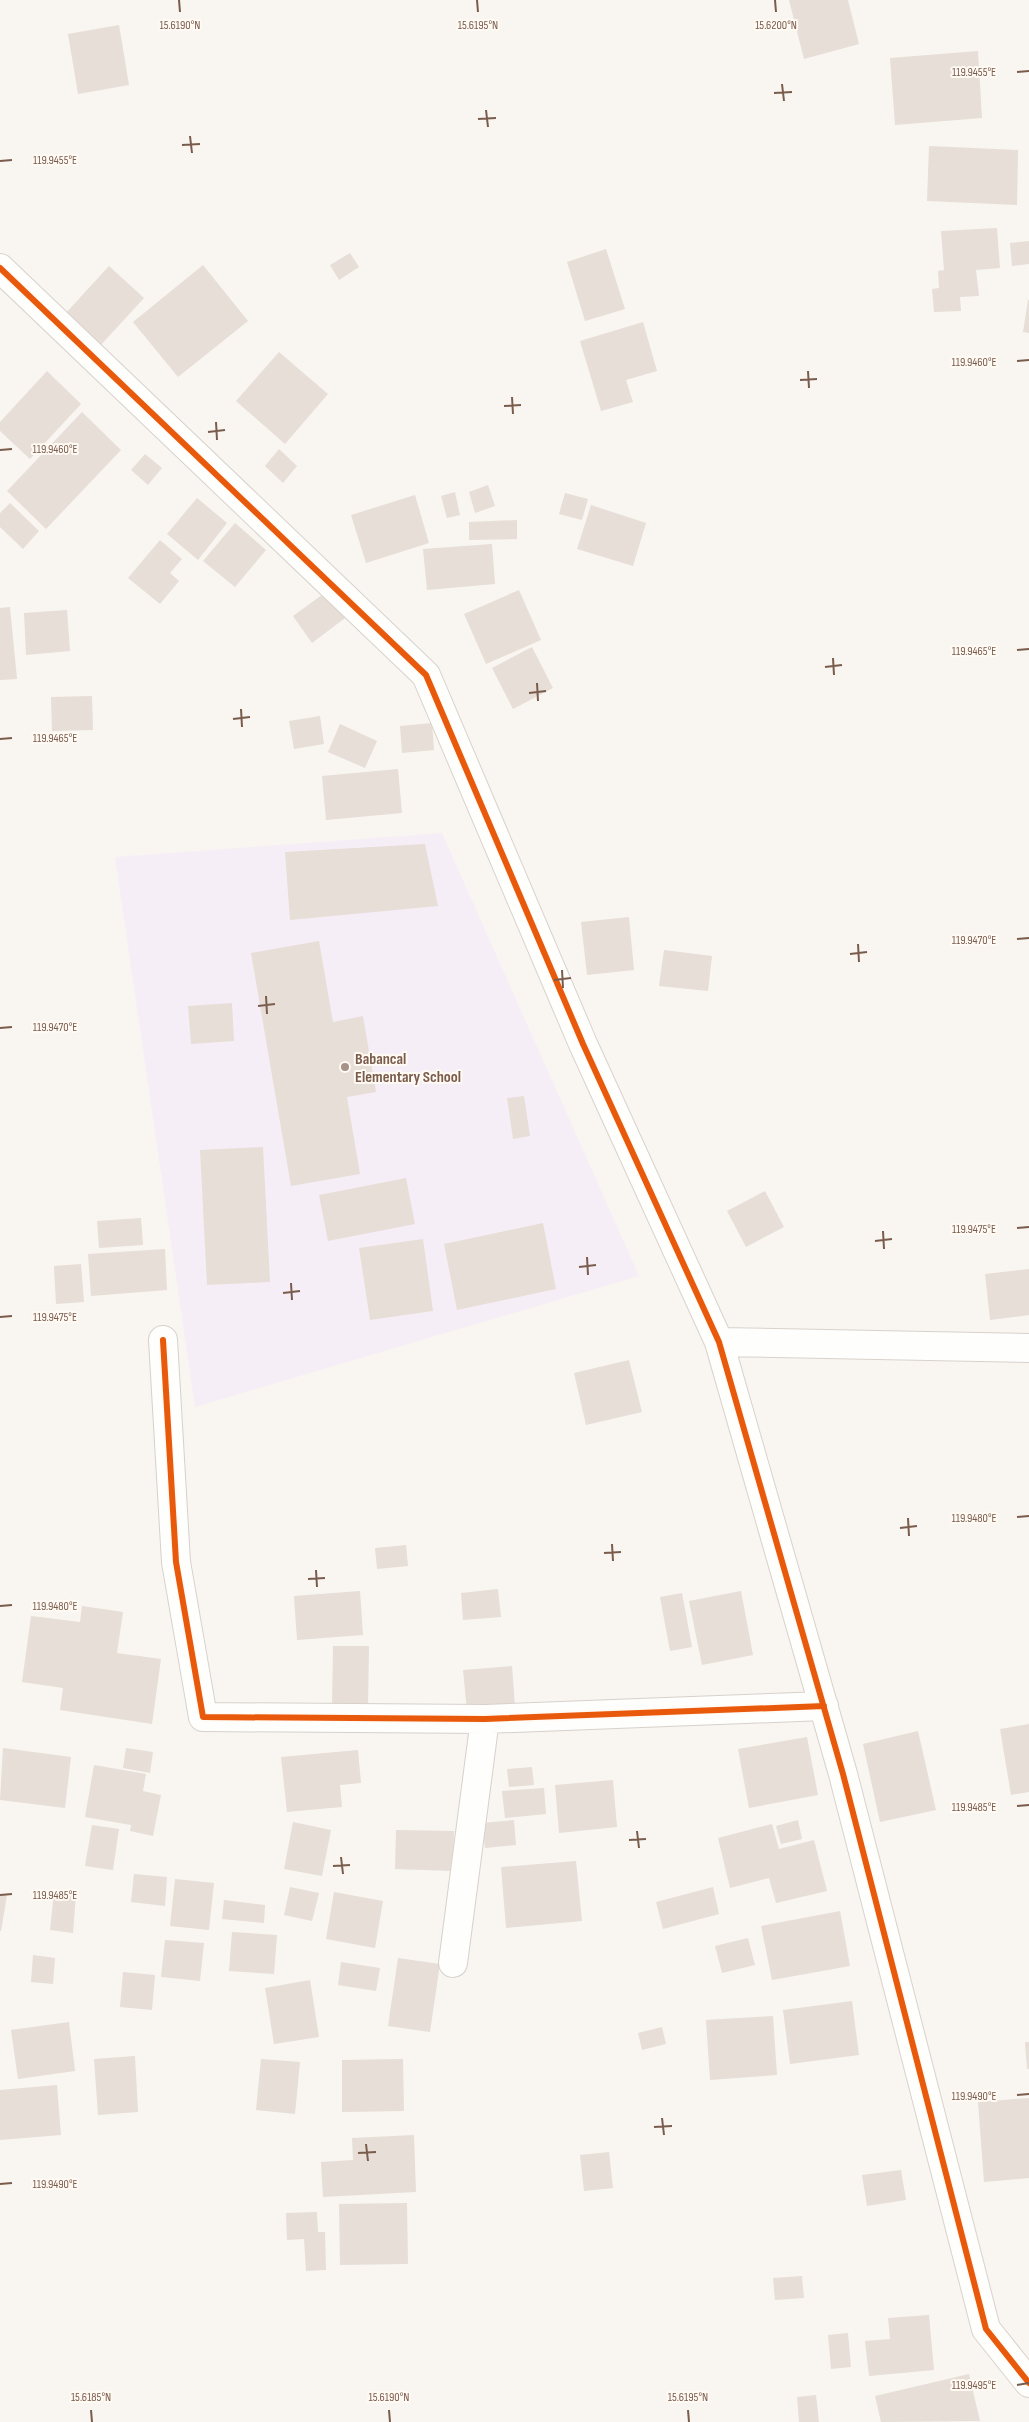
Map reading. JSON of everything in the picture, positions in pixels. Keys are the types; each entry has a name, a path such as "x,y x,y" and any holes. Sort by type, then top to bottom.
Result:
{"street":[{"path":"0,268 426,675 583,1044 720,1342 824,1706 986,2329 1029,2383"},
{"path":"163,1340 176,1562 203,1717 485,1719 824,1706"},
{"path":"720,1342 1029,1348"},
{"path":"453,1963 485,1719"}],"shaded area":[{"name":"Babancal Elementary School","path":"442,833 639,1276 195,1407 115,857"}],"building":[{"path":"789,0 848,0 859,44 804,59"},
{"path":"119,25 129,85 78,94 68,34"},
{"path":"978,51 982,118 895,125 890,58"},
{"path":"929,146 1018,150 1017,205 927,201"},
{"path":"997,228 1000,268 976,270 979,296 960,297 961,311 934,312 932,289 939,288 938,271 944,270 941,231"},
{"path":"1029,241 1029,264 1012,266 1010,243"},
{"path":"606,249 625,309 585,321 567,262"},
{"path":"350,253 359,267 339,280 330,265"},
{"path":"203,265 248,321 178,377 133,322"},
{"path":"109,266 144,298 99,347 65,314"},
{"path":"1029,300 1029,333 1023,332"},
{"path":"643,322 657,371 626,380 633,402 601,411 580,341"},
{"path":"279,352 328,394 285,444 236,401"},
{"path":"47,371 81,404 30,459 0,431 0,422"},
{"path":"82,412 121,450 46,529 7,491"},
{"path":"279,449 297,466 283,483 265,466"},
{"path":"145,454 162,468 148,485 131,470"},
{"path":"488,485 495,506 475,513 469,492"},
{"path":"455,492 460,515 447,518 441,496"},
{"path":"565,493 588,499 582,520 559,514"},
{"path":"415,495 429,543 366,563 351,515"},
{"path":"197,498 227,523 198,560 167,534"},
{"path":"10,503 39,531 23,549 0,527 0,513"},
{"path":"591,505 646,523 633,566 577,549"},
{"path":"517,520 517,539 469,540 469,522"},
{"path":"235,523 266,550 235,587 203,561"},
{"path":"160,540 182,559 170,573 179,581 160,604 128,578"},
{"path":"492,544 495,584 427,590 423,549"},
{"path":"519,590 541,640 486,664 464,614"},
{"path":"326,592 345,618 312,643 293,616"},
{"path":"10,607 17,679 0,680 0,608"},
{"path":"67,610 70,651 26,655 24,613"},
{"path":"532,647 553,688 513,709 492,668"},
{"path":"92,696 93,730 52,731 51,697"},
{"path":"320,716 324,744 294,749 289,721"},
{"path":"432,723 434,750 402,753 400,726"},
{"path":"340,724 377,741 365,768 328,752"},
{"path":"398,769 402,813 326,820 322,776"},
{"path":"425,844 438,906 290,920 285,852"},
{"path":"629,917 634,970 587,975 581,922"},
{"path":"319,941 333,1022 363,1016 376,1092 347,1097 360,1174 291,1186 251,953"},
{"path":"664,950 712,956 708,991 659,986"},
{"path":"232,1003 234,1041 191,1044 188,1006"},
{"path":"524,1096 530,1136 513,1139 507,1098"},
{"path":"263,1147 270,1282 207,1285 200,1150"},
{"path":"406,1178 415,1224 328,1241 319,1195"},
{"path":"765,1191 784,1227 746,1247 727,1211"},
{"path":"141,1218 143,1245 99,1248 97,1221"},
{"path":"543,1223 556,1289 457,1310 444,1244"},
{"path":"423,1239 433,1311 370,1320 359,1248"},
{"path":"165,1249 167,1290 91,1296 88,1254"},
{"path":"81,1264 84,1302 56,1304 54,1266"},
{"path":"1029,1269 1029,1315 990,1320 985,1274"},
{"path":"629,1360 642,1412 586,1425 574,1373"},
{"path":"406,1545 408,1566 377,1569 375,1548"},
{"path":"498,1589 501,1617 463,1620 461,1593"},
{"path":"360,1591 363,1635 297,1640 294,1596"},
{"path":"741,1591 753,1655 702,1665 689,1601"},
{"path":"682,1593 692,1647 670,1651 660,1597"},
{"path":"82,1606 123,1612 117,1653 161,1659 152,1724 60,1710 63,1688 22,1682 31,1616 80,1622"},
{"path":"333,1646 369,1646 368,1708 332,1707"},
{"path":"512,1666 515,1706 467,1711 463,1670"},
{"path":"1029,1724 1029,1792 1011,1795 1000,1729"},
{"path":"918,1731 936,1810 880,1822 863,1744"},
{"path":"807,1737 818,1795 749,1808 738,1749"},
{"path":"3,1748 71,1757 65,1808 0,1800"},
{"path":"126,1748 153,1752 150,1773 123,1768"},
{"path":"358,1750 361,1783 340,1785 342,1807 287,1812 281,1757"},
{"path":"94,1765 146,1774 143,1791 161,1795 153,1836 130,1831 131,1825 85,1817"},
{"path":"532,1767 534,1785 509,1787 507,1769"},
{"path":"613,1780 617,1827 559,1833 555,1785"},
{"path":"544,1788 546,1814 505,1818 502,1791"},
{"path":"514,1820 516,1845 485,1848 482,1823"},
{"path":"798,1820 802,1839 781,1844 776,1826"},
{"path":"293,1822 331,1830 322,1876 284,1869"},
{"path":"772,1824 779,1849 814,1840 827,1891 776,1903 769,1878 730,1888 718,1838"},
{"path":"92,1825 119,1829 113,1870 85,1866"},
{"path":"396,1830 454,1831 453,1871 395,1869"},
{"path":"576,1861 582,1921 506,1928 501,1867"},
{"path":"134,1874 167,1877 165,1906 131,1902"},
{"path":"175,1879 214,1883 209,1930 170,1926"},
{"path":"290,1887 319,1893 312,1921 284,1915"},
{"path":"713,1887 719,1914 663,1929 656,1902"},
{"path":"54,1892 76,1894 73,1933 50,1930"},
{"path":"334,1892 383,1901 375,1948 326,1939"},
{"path":"0,1894 7,1895 1,1931 0,1931"},
{"path":"224,1900 265,1905 264,1923 222,1919"},
{"path":"840,1911 850,1966 772,1980 761,1926"},
{"path":"232,1932 277,1935 274,1974 229,1971"},
{"path":"748,1938 755,1965 722,1973 715,1946"},
{"path":"165,1940 204,1943 200,1981 161,1977"},
{"path":"33,1955 55,1958 53,1984 31,1982"},
{"path":"398,1958 440,1964 430,2032 388,2026"},
{"path":"341,1962 380,1968 376,1991 338,1985"},
{"path":"123,1972 155,1975 152,2010 120,2007"},
{"path":"310,1980 319,2037 274,2044 265,1988"},
{"path":"852,2001 859,2055 790,2064 783,2010"},
{"path":"773,2016 777,2075 710,2080 706,2020"},
{"path":"69,2022 75,2071 18,2079 11,2030"},
{"path":"662,2027 666,2044 642,2050 638,2033"},
{"path":"1025,2042 1029,2042 1029,2069 1027,2069"},
{"path":"135,2056 138,2112 98,2115 94,2059"},
{"path":"261,2059 300,2062 295,2114 256,2110"},
{"path":"403,2059 404,2111 342,2112 342,2060"},
{"path":"57,2085 61,2135 0,2140 0,2090"},
{"path":"1029,2098 1029,2178 984,2182 978,2102"},
{"path":"414,2135 416,2192 323,2197 321,2162 353,2160 352,2138"},
{"path":"609,2152 613,2188 584,2191 580,2155"},
{"path":"901,2170 906,2200 867,2206 862,2175"},
{"path":"407,2203 408,2264 340,2265 339,2204"},
{"path":"317,2212 318,2232 325,2232 326,2270 306,2271 304,2239 287,2240 286,2213"},
{"path":"802,2276 804,2298 775,2300 773,2278"},
{"path":"929,2315 934,2370 869,2376 865,2341 890,2339 888,2318"},
{"path":"848,2333 851,2367 831,2369 828,2335"},
{"path":"969,2374 980,2421 881,2422 875,2396"},
{"path":"816,2395 819,2422 799,2422 797,2397"}],"cycle path":[{"path":"0,268 426,675 583,1044 719,1342 843,1774 986,2329 1029,2383"},
{"path":"163,1340 176,1562 203,1717 485,1719 824,1706"}],"place":[{"name":"Babancal Elementary School","path":"345,1067"}]}
